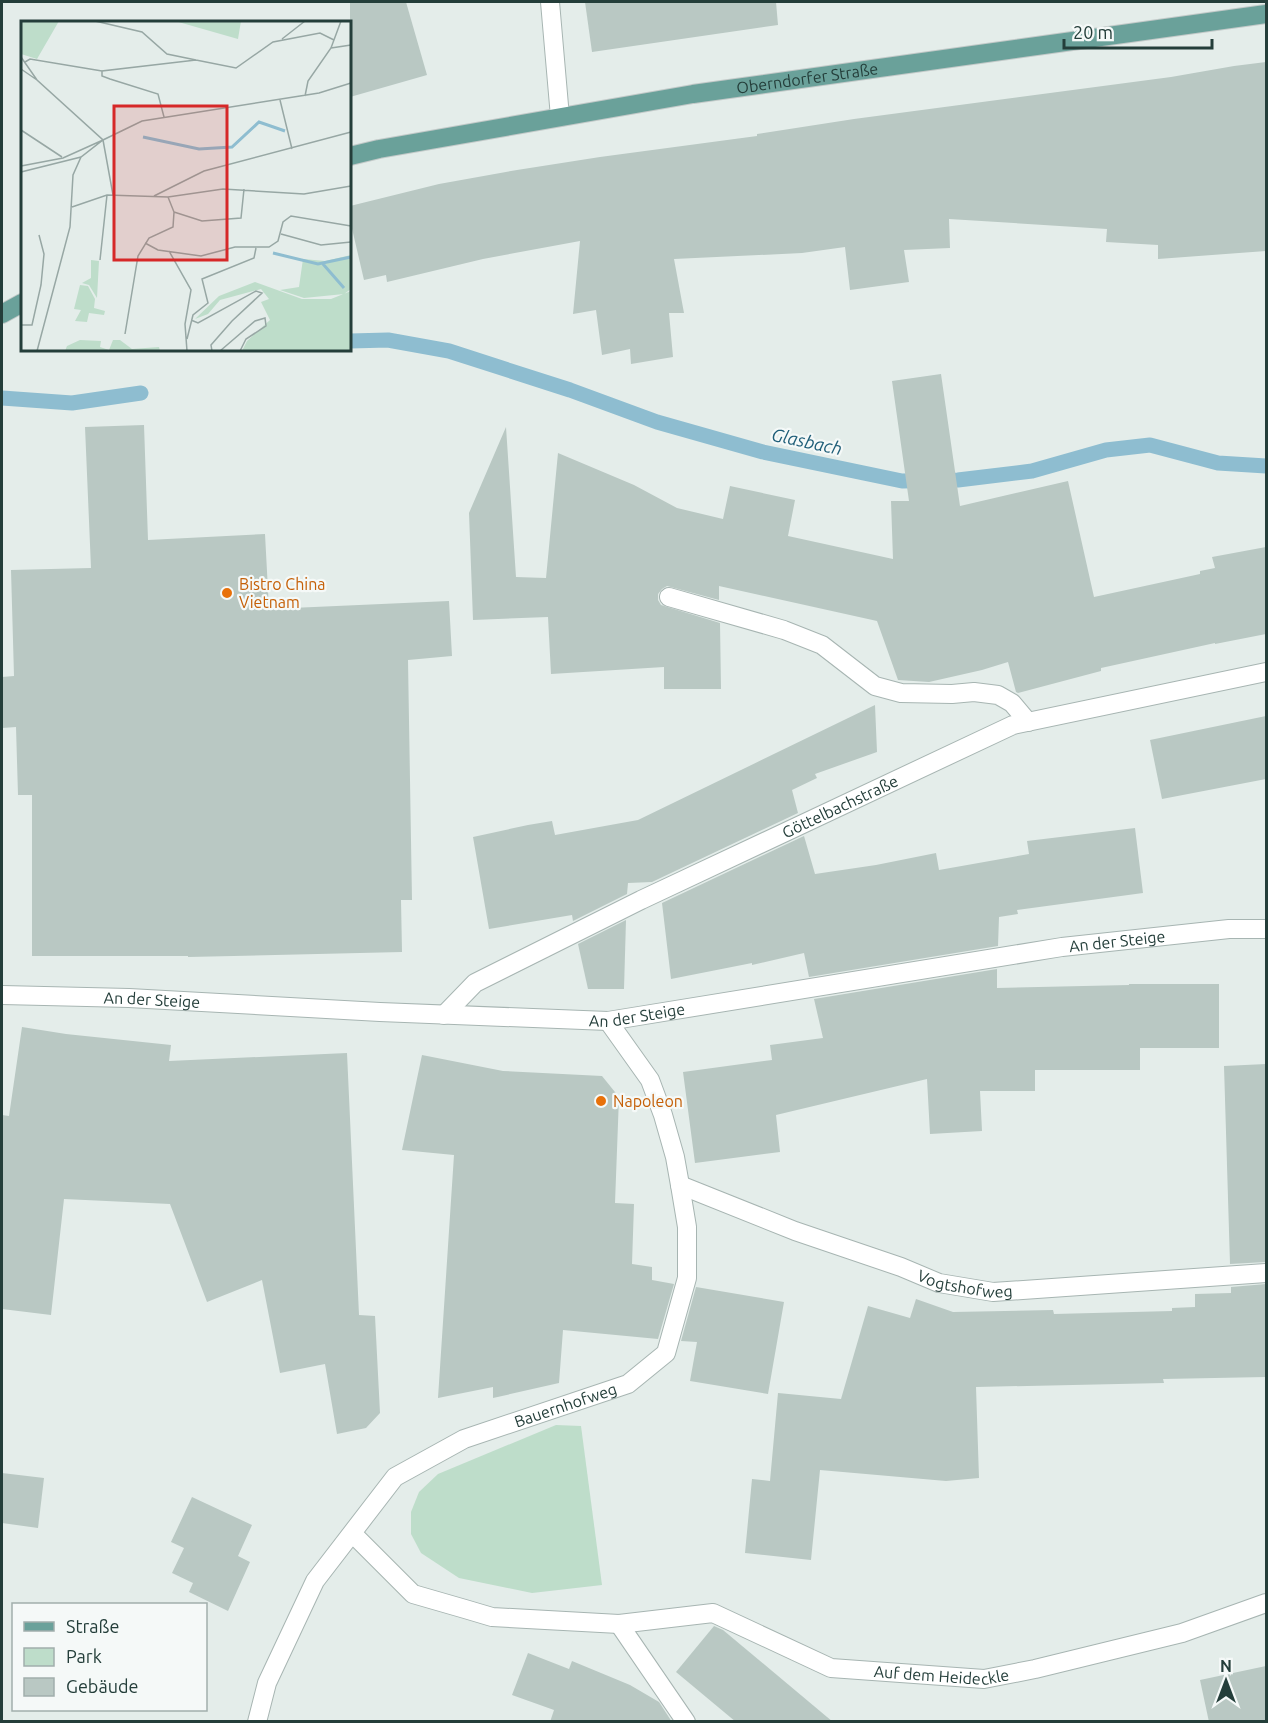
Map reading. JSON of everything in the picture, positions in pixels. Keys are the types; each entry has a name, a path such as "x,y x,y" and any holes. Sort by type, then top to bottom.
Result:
{"main road":[{"name":"Oberndorfer Straße","path":"351,156 693,94 1266,14"},
{"path":"2,314 21,304"}],"street":[{"path":"550,2 560,117"},
{"path":"669,597 784,630 822,645 875,686 901,693 974,692 998,695 1012,703 1028,722"},
{"name":"Göttelbachstraße","path":"444,1015 475,983 506,967 673,885 1013,725 1266,672"},
{"name":"An der Steige","path":"2,995 141,999 608,1021 1062,947 1229,929 1266,929"},
{"name":"Bauernhofweg","path":"257,1722 267,1683 315,1581 395,1477 464,1439 628,1384 666,1353 687,1278 687,1227 681,1185 663,1115 650,1080 608,1021"},
{"name":"Vogtshofweg","path":"681,1185 795,1231 901,1267 939,1283 993,1292 1266,1273"},
{"name":"Auf dem Heideckle","path":"353,1534 413,1594 492,1617 619,1624 713,1613 831,1668 984,1678 1035,1670 1182,1633 1266,1603"},
{"path":"619,1624 686,1722"}],"green space":[{"path":"556,1425 581,1426 602,1585 532,1593 459,1578 421,1553 411,1534 411,1512 419,1492 438,1474"}],"building":[{"path":"350,2 406,2 427,75 351,97"},
{"path":"585,2 776,2 778,25 592,52"},
{"path":"1266,62 1266,251 1158,259 1158,245 1106,242 1107,229 949,219 950,248 904,250 909,282 850,290 845,247 802,253 674,259 684,313 669,313 673,357 631,364 630,349 602,355 596,310 573,314 580,241 483,259 387,282 386,275 364,280 351,224 351,206 439,184 517,170 757,136 757,134 854,119 1171,77"},
{"path":"941,374 960,506 1068,481 1094,597 1200,574 1200,571 1215,568 1212,557 1266,547 1266,634 1101,668 1101,671 1018,693 1008,662 929,682 898,680 877,621 719,586 719,600 667,586 658,594 661,605 720,623 721,689 664,689 664,667 551,674 548,617 473,620 469,513 506,427 516,577 546,578 558,453 634,485 677,508 723,519 730,486 795,500 788,536 893,559 891,501 909,501 892,381"},
{"path":"144,425 148,540 265,534 269,609 449,601 452,656 408,660 412,900 401,900 402,952 188,957 32,956 32,795 18,795 16,727 2,728 2,677 14,676 11,570 91,568 85,427"},
{"path":"875,705 877,752 815,774 817,778 792,790 798,813 652,882 628,883 627,894 573,921 572,915 489,929 473,837 552,821 555,835 638,820"},
{"path":"1266,716 1266,779 1162,799 1150,740"},
{"path":"1135,828 1143,893 1017,910 1018,914 999,917 998,946 809,977 804,953 752,965 752,963 671,979 662,903 804,836 815,874 936,853 939,870 1029,854 1027,841"},
{"path":"626,920 624,989 588,989 578,944"},
{"path":"997,969 997,988 1219,984 1219,1048 1140,1048 1140,1070 1035,1070 1035,1091 980,1091 982,1131 930,1134 927,1079 776,1115 780,1152 695,1163 683,1072 772,1060 770,1045 823,1038 814,999"},
{"path":"22,1027 171,1045 169,1061 347,1053 359,1315 375,1316 380,1413 366,1428 337,1434 325,1364 280,1373 262,1280 207,1302 170,1204 64,1199 51,1315 2,1309 2,1115 9,1116"},
{"path":"422,1055 503,1071 602,1076 619,1097 615,1203 634,1204 632,1264 652,1267 652,1280 674,1284 658,1339 563,1330 559,1383 493,1398 493,1387 438,1398 454,1155 402,1150"},
{"path":"1266,1064 1266,1262 1230,1264 1224,1066"},
{"path":"1266,1284 1266,1377 1163,1379 1164,1383 976,1387 979,1478 946,1481 820,1470 811,1560 745,1553 752,1479 770,1481 778,1393 841,1399 868,1306 910,1318 916,1299 953,1312 1053,1310 1054,1314 1172,1311 1172,1308 1195,1307 1195,1294 1231,1293 1231,1287"},
{"path":"696,1287 784,1302 768,1394 690,1381 697,1342 681,1341"},
{"path":"2,1473 44,1478 38,1528 2,1523"},
{"path":"192,1497 252,1525 238,1556 250,1562 228,1611 189,1592 193,1583 172,1573 184,1548 171,1542"},
{"path":"714,1626 723,1630 833,1722 736,1722 676,1672"},
{"path":"528,1653 569,1669 572,1661 630,1685 659,1702 672,1722 550,1722 554,1710 512,1695"},
{"path":"1266,1666 1266,1722 1209,1722 1200,1680"}],"waterway":[{"name":"Glasbach","path":"351,341 388,340 449,351 570,390 657,422 763,452 902,481 958,480 1032,471 1106,450 1150,445 1218,463 1266,466"},
{"name":"Glasbach","path":"2,398 72,403 141,393"}],"place":[{"name":"Bistro China Vietnam","path":"227,593"},
{"name":"Napoleon","path":"601,1101"}]}
